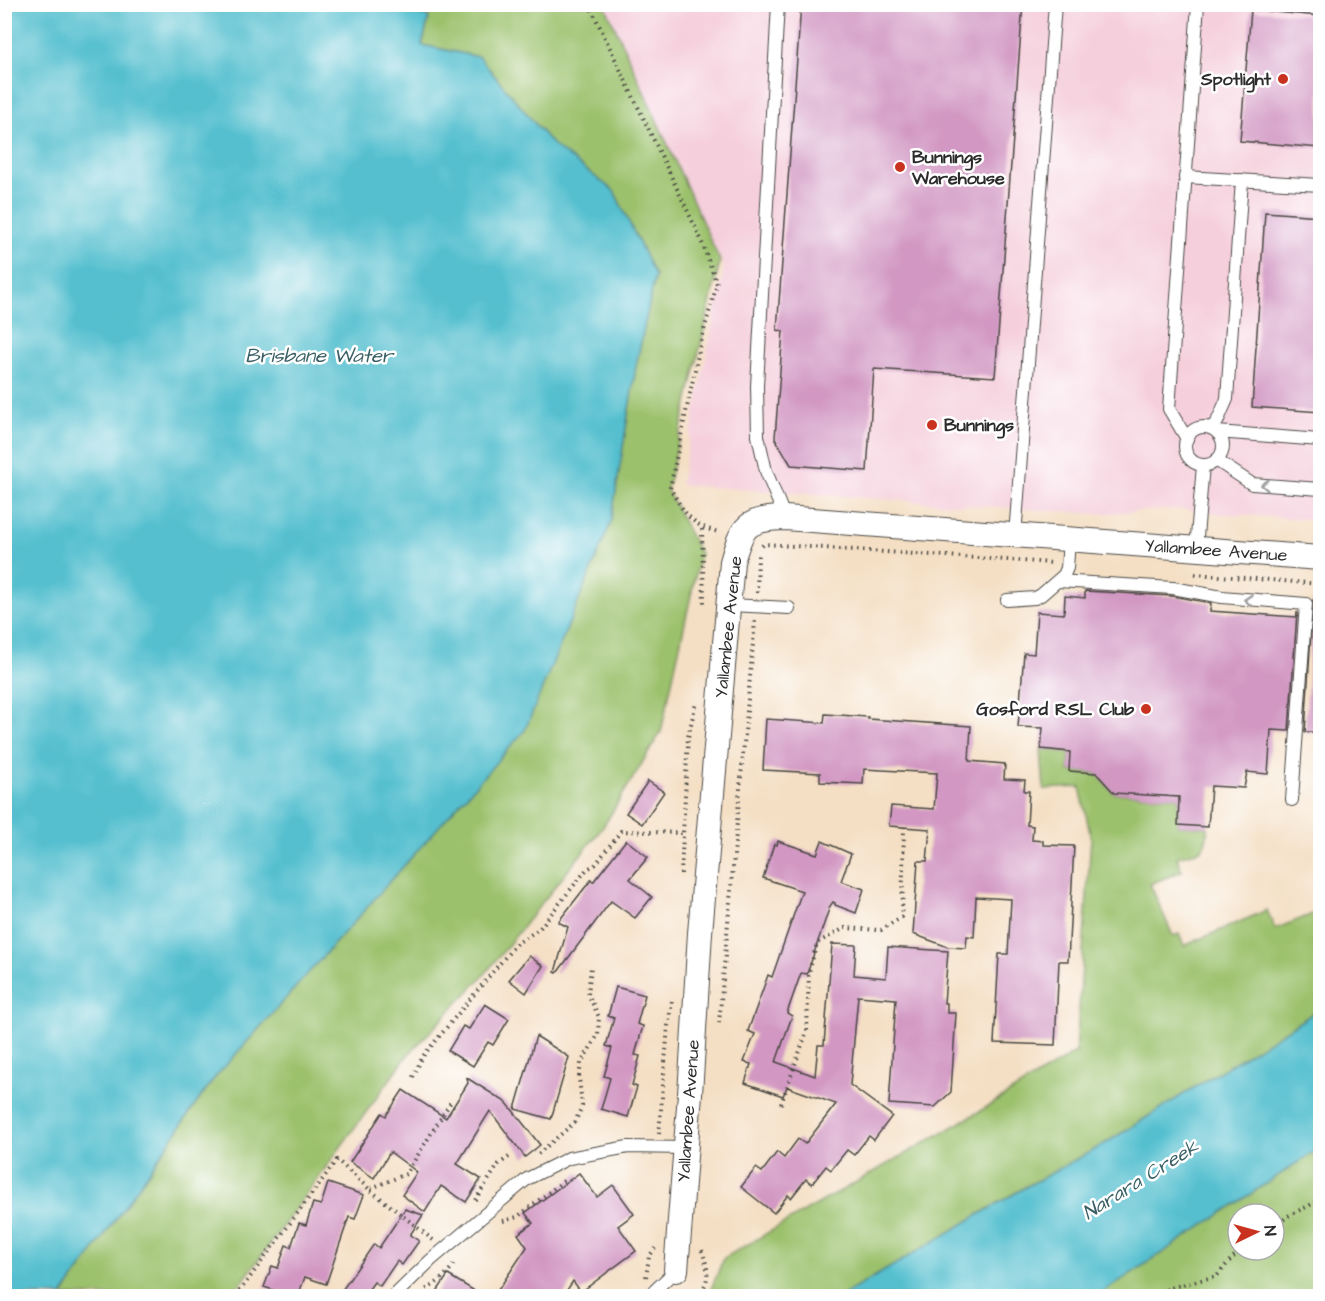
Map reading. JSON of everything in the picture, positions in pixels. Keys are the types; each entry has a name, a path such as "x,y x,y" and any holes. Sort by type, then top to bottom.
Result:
{"street":[{"name":"Yallambee Avenue","path":"676,1270 700,933 732,562 739,536 746,527 765,519 785,518 1320,558"}],"lane":[{"path":"778,4 757,386 758,436 766,471 785,518"},
{"path":"1015,536 1055,4"},
{"path":"1187,440 1168,409 1198,4"},
{"path":"1185,177 1320,185"},
{"path":"1214,430 1227,399 1242,180"},
{"path":"1214,430 1223,443 1221,456 1203,465 1193,460 1186,451 1190,434 1200,428 1320,440"},
{"path":"1216,460 1252,484 1320,489"},
{"path":"1196,549 1203,465"},
{"path":"1007,600 1035,598 1058,581 1067,568 1069,540"},
{"path":"1058,581 1173,588 1222,597 1306,604 1292,800"},
{"path":"728,605 789,608"},
{"path":"394,1296 431,1260 527,1179 569,1158 628,1147 686,1148"},
{"path":"649,1296 676,1270"}],"path":[{"path":"589,4 700,237 717,284 701,341 670,488 682,509 702,529 739,536"},
{"path":"702,529 704,605"},
{"path":"718,1028 759,551 764,544 1052,563"},
{"path":"1184,573 1320,584"},
{"path":"680,880 688,737 698,695"},
{"path":"781,1104 807,1031 809,972 817,942 845,928 881,930 902,917 904,827"},
{"path":"413,1077 423,1056 516,944 539,929 587,869 595,865 621,831 683,833"},
{"path":"529,1161 575,1122 582,1106 579,1077 581,1063 598,1035 599,1017 588,994 591,968"},
{"path":"658,1148 668,1026 673,995"},
{"path":"369,1189 406,1174 452,1100"},
{"path":"236,1296 337,1160 433,1240"},
{"path":"494,1224 517,1217 567,1179"},
{"path":"1286,1218 1320,1200"},
{"path":"424,1289 431,1287 452,1268 458,1259"},
{"path":"1149,1296 1173,1287 1217,1276 1229,1262"}],"shaded area":[{"path":"598,5 1320,5 1320,520 1177,509 1096,514 680,485 724,267"}],"green space":[{"path":"399,5 605,5 720,261 667,490 700,554 661,732 603,827 485,974 407,1056 232,1296 62,1296 212,1081 525,729 611,522 636,366 655,276 614,191 553,145 479,57 422,45 429,17"},
{"path":"1041,749 1070,752 1069,771 1096,773 1114,793 1179,797 1178,825 1208,827 1206,842 1201,850 1177,857 1182,871 1150,884 1173,936 1179,934 1184,946 1267,910 1275,929 1320,911 1320,1009 1101,1146 1022,1189 842,1296 708,1296 724,1258 987,1107 1076,1052 1091,838 1080,787 1044,789"},
{"path":"1320,1150 1320,1296 1097,1296 1226,1210 1226,1262 1286,1262 1286,1202 1238,1202"}],"water":[{"name":"Brisbane Water","path":"5,4 399,5 429,17 422,45 479,57 553,145 614,191 655,276 636,366 611,522 525,730 212,1081 62,1296 4,1296"},
{"name":"Narara Creek","path":"1320,1009 1320,1150 1238,1202 1226,1202 1226,1210 1097,1296 842,1296 1022,1189 1101,1146"}],"building":[{"name":"Bunnings Warehouse","path":"801,4 1023,4 995,377 874,369 867,471 791,465 775,438 783,331 777,330"},
{"name":"Spotlight","path":"1251,10 1320,16 1320,148 1240,141"},
{"path":"1265,212 1320,216 1320,412 1252,407"},
{"name":"Gosford RSL Club","path":"1085,591 1172,596 1211,603 1210,611 1297,617 1289,731 1271,730 1268,774 1247,772 1244,788 1211,786 1208,827 1178,825 1179,797 1114,793 1096,773 1069,771 1070,752 1041,749 1043,728 1018,727 1024,653 1034,654 1037,612 1064,614 1065,596 1085,598"},
{"path":"1313,600 1320,600 1320,732 1305,732"},
{"path":"825,714 971,726 969,761 1005,764 1004,779 1025,780 1024,791 1029,791 1027,825 1033,826 1032,840 1043,841 1043,845 1074,846 1068,961 1059,961 1055,1045 994,1043 999,954 1008,954 1011,899 976,897 974,937 967,936 966,948 948,947 913,934 918,861 927,861 930,829 889,826 891,806 934,809 937,773 864,769 863,784 820,782 820,773 763,770 766,719 824,723"},
{"path":"648,781 664,792 642,824 626,813"},
{"path":"626,840 648,857 630,879 652,897 635,918 611,901 557,973 555,972 568,927 558,922"},
{"path":"778,841 817,854 822,841 851,854 841,881 864,889 856,913 835,905 833,902 830,906 807,974 801,973 787,1013 792,1016 776,1062 815,1076 818,1045 824,1045 832,944 856,945 854,975 886,978 888,947 948,951 944,1003 947,1003 947,1013 956,1013 951,1092 935,1107 889,1104 896,999 858,996 850,1085 892,1116 874,1140 869,1136 854,1155 847,1150 831,1170 826,1166 812,1184 806,1179 791,1198 788,1195 774,1213 741,1187 756,1168 762,1172 777,1152 784,1158 798,1139 805,1144 836,1104 787,1087 783,1096 745,1083 751,1064 744,1062 755,1034 748,1031 768,975 772,977 802,891 763,878 774,844 777,845"},
{"path":"529,956 543,966 526,993 509,980"},
{"path":"616,987 645,995 637,1024 643,1026 635,1055 640,1056 632,1085 637,1087 628,1117 601,1109 610,1078 604,1076 612,1048 606,1046 614,1018 608,1016"},
{"path":"485,1004 509,1019 493,1045 488,1042 473,1066 448,1051 463,1026 469,1029"},
{"path":"536,1036 569,1057 551,1119 515,1109"},
{"path":"467,1078 507,1103 540,1145 525,1157 490,1111 457,1164 481,1179 466,1202 441,1186 425,1212 402,1195 417,1172 390,1152 374,1178 350,1162 382,1113 386,1116 403,1090 446,1118 468,1083"},
{"path":"579,1173 597,1197 613,1185 634,1214 618,1226 636,1251 581,1292 573,1281 563,1296 494,1296 527,1247 518,1234 533,1223 525,1213"},
{"path":"328,1183 364,1195 355,1219 349,1217 326,1284 305,1277 298,1296 264,1287 272,1266 278,1268 286,1245 291,1247 299,1223 306,1225 313,1203 321,1205"},
{"path":"405,1209 423,1215 410,1235 419,1241 402,1265 397,1261 380,1286 374,1282 364,1296 338,1296 374,1244 379,1248"},
{"path":"448,1275 483,1296 434,1296"}],"place":[{"name":"Spotlight","path":"1283,79"},
{"name":"Bunnings Warehouse","path":"900,167"},
{"name":"Bunnings","path":"932,425"},
{"name":"Gosford RSL Club","path":"1146,709"}]}
